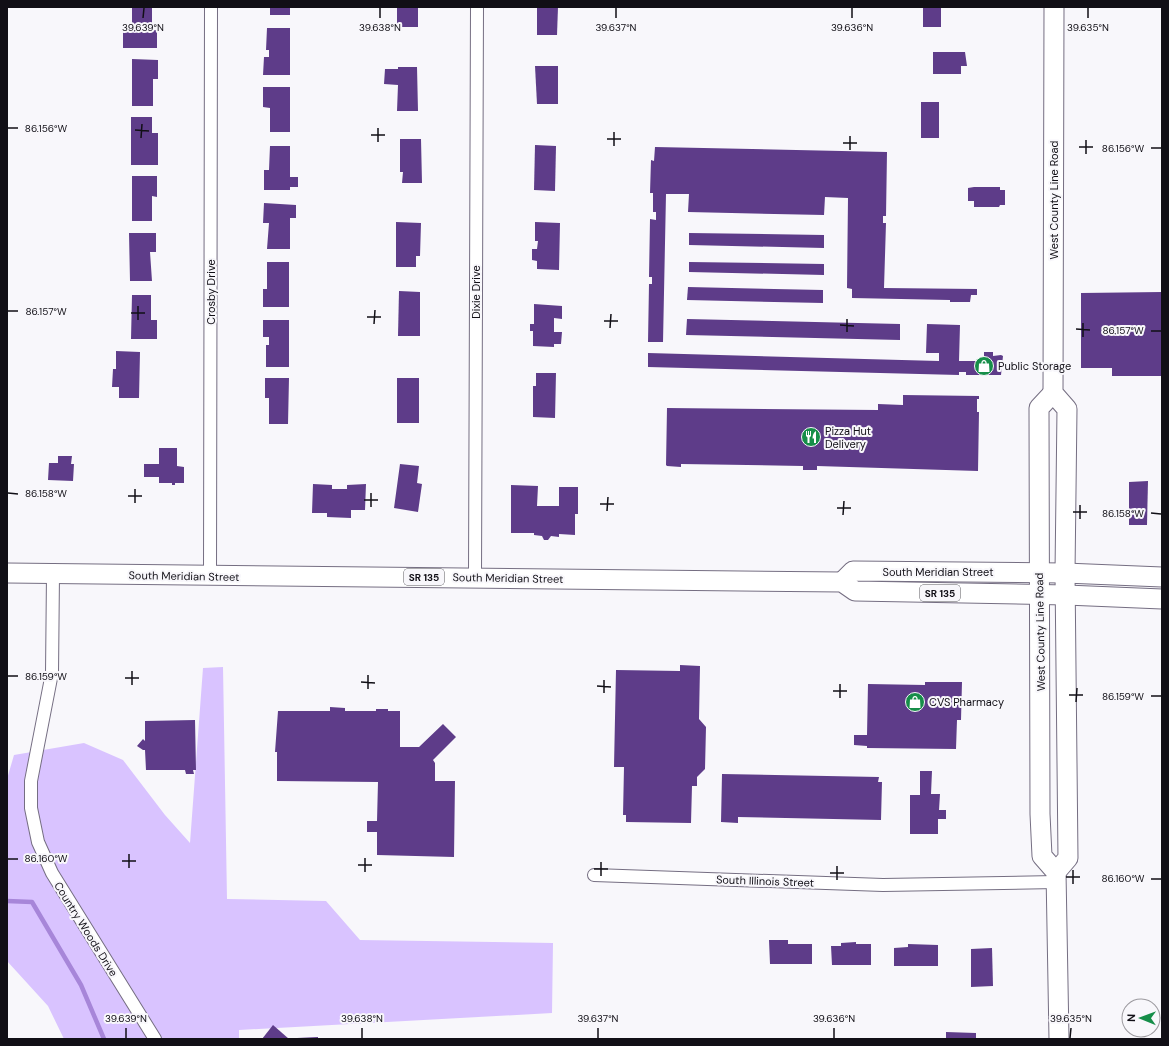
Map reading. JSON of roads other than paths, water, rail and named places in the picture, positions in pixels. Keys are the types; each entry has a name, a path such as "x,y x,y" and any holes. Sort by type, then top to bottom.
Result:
{"main road":[{"name":"West County Line Road","path":"1054,7 1053,393 1039,408 1039,573 1042,856 1056,877"},
{"path":"1053,393 1067,409 1065,573 1068,858 1056,877 1059,1039"},
{"name":"South Meridian Street","path":"842,582 853,571 1039,573"},
{"name":"South Meridian Street","path":"7,573 842,582 855,591 1040,594"},
{"name":"SR 135","path":"1039,573 1162,577"},
{"name":"SR 135","path":"1040,594 1162,599"}],"street":[{"name":"Crosby Drive","path":"210,576 211,7"},
{"name":"Dixie Drive","path":"475,577 477,7"},
{"name":"Country Woods Drive","path":"53,574 52,673 31,781 31,808 38,842 52,873 155,1039"},
{"name":"South Illinois Street","path":"594,875 883,885 1056,877"}],"waterway":[{"path":"7,901 32,902 81,985 104,1039"}],"place":[{"name":"Public Storage","path":"984,366"},
{"name":"Pizza Hut Delivery","path":"811,437"},
{"name":"CVS Pharmacy","path":"915,702"}]}
